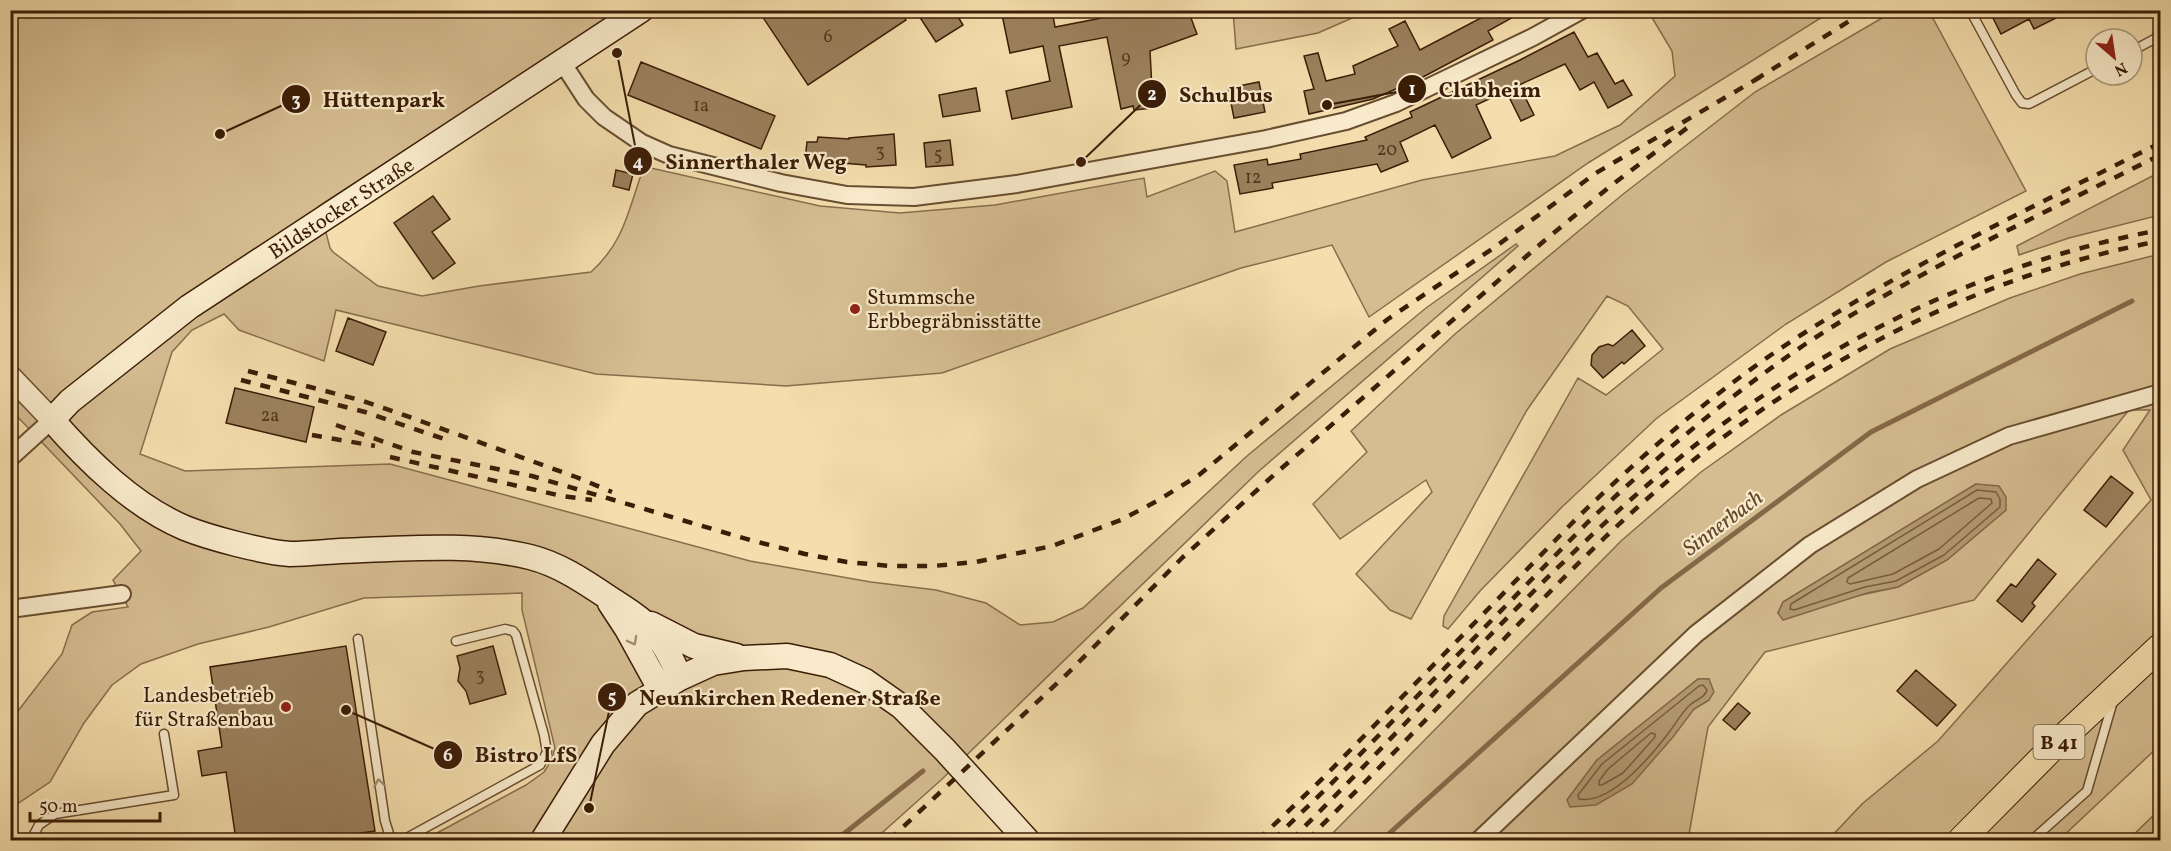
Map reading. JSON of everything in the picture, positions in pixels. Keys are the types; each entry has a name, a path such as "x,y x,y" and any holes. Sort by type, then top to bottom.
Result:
{"main road":[{"name":"Bildstocker Straße","path":"51,420 70,401 189,307 641,10"},
{"path":"51,420 87,460 104,474 139,502 184,528 240,544 289,554 434,548 495,550 532,557 573,574 644,620 694,646 744,658"},
{"path":"604,594 627,629 670,683"},
{"path":"644,620 657,634 670,683"},
{"name":"B 41","path":"1961,840 2057,743 2160,647"},
{"path":"543,840 603,744 637,704 670,683 713,663 744,658 787,656 830,665 865,681 902,707 945,750 1027,840"}],"street":[{"path":"562,62 586,99 604,117 642,143 669,154 781,183 847,195 914,197 1017,184 1266,139 1346,121 1396,103 1533,37 1582,10"},
{"path":"10,376 51,420 10,458"},
{"path":"1479,840 1696,634 1810,545 1917,479 2009,436 2160,393"},
{"path":"10,609 122,594"}],"lane":[{"path":"1970,10 2022,102 2029,104 2084,75"},
{"path":"2144,45 2160,36"},
{"path":"403,840 540,765 547,753 544,735 513,631 505,629 456,641"},
{"path":"358,639 385,821 391,840"},
{"path":"2032,840 2087,791 2116,688"},
{"path":"31,840 39,825 56,814 174,795 164,734"}],"shaded area":[{"path":"1233,10 1368,11 1318,33 1236,49"},
{"path":"11,11 620,11 319,206 333,252 378,286 422,296 479,286 591,272 617,240 640,178 644,171 651,168 820,206 900,213 995,205 1144,178 1147,197 1215,171 1227,181 1235,232 1422,180 1555,156 1620,125 1675,76 1672,51 1648,11 1832,11 1588,163 1369,317 1332,245 1241,268 942,373 786,386 596,374 336,310 324,361 239,330 224,314 192,330 172,352 140,454 185,471 390,464 750,561 871,582 936,590 986,603 1020,625 1053,622 1083,608 1247,456 1426,308 1516,244 1518,246 1258,472 941,780 874,840 424,840 526,785 544,772 551,761 555,748 522,610 522,593 364,598 269,627 198,644 141,664 112,685 84,723 50,782 11,808 11,720 62,654 72,625 92,612 128,607 113,580 141,551 120,524 11,410"},
{"path":"1894,11 1929,11 2026,191 1886,262 1786,324 1657,418 1563,506 1480,591 1448,629 1443,626 1444,616 1578,378 1606,395 1663,349 1628,306 1607,296 1527,410 1411,619 1390,610 1356,574 1432,492 1426,480 1340,539 1313,504 1367,452 1351,431 1455,334 1622,195 1755,92"},
{"path":"2160,172 2160,215 2069,238 2019,255 2017,246"},
{"path":"2160,254 2160,745 2059,840 1828,840 1862,804 1938,741 2151,500 2123,450 2150,410 2129,410 1974,600 1765,652 1708,727 1688,840 1326,840 1621,541 1701,472 1781,415 1890,349 2010,298 2080,274","holes":["1976,484 2006,510 1947,560 1898,587 1778,613 1783,602","1698,679 1709,679 1709,700 1567,800 1597,760"]},
{"path":"2160,808 2160,840 2128,840 2158,811"}],"water":[{"path":"1976,484 1999,486 2006,497 2006,510 1947,560 1898,587 1867,593 1783,620 1778,613 1783,602"},
{"path":"1698,679 1709,679 1714,692 1709,700 1694,709 1632,784 1596,805 1570,807 1567,800 1597,760"}],"building":[{"path":"758,10 900,10 906,20 808,85"},
{"path":"927,10 954,10 963,25 936,42 919,16"},
{"path":"1001,10 1052,10 1055,27 1143,10 1188,10 1197,34 1150,51 1153,108 1134,110 1133,106 1121,109 1107,37 1059,46 1072,107 1012,119 1006,91 1050,81 1043,46 1010,53"},
{"path":"1496,10 1526,10 1488,31 1493,40 1421,78 1373,99 1309,114 1304,91 1314,89 1304,56 1318,53 1326,81 1355,74 1353,66 1398,46 1389,29 1405,21 1420,50"},
{"path":"1989,10 2072,10 2034,29 2029,19 2001,34"},
{"path":"1574,32 1588,57 1597,53 1615,84 1623,80 1632,95 1608,108 1594,82 1580,90 1565,64 1519,85 1534,115 1521,121 1506,91 1476,105 1491,138 1452,158 1435,125 1400,142 1408,161 1381,172 1377,164 1272,183 1273,188 1240,194 1234,165 1267,159 1268,165 1301,159 1300,154 1367,140 1365,137 1412,117 1410,112"},
{"path":"641,62 775,116 761,149 628,95"},
{"path":"1259,82 1265,112 1234,118 1228,88"},
{"path":"976,88 980,111 943,117 939,95"},
{"path":"894,134 896,165 866,167 866,165 805,160 807,142 817,142 818,137 849,139"},
{"path":"950,140 953,165 926,167 924,143"},
{"path":"616,170 633,174 629,190 613,186"},
{"path":"433,196 450,219 432,232 455,263 433,279 394,223"},
{"path":"348,318 386,332 373,365 336,351"},
{"path":"1632,330 1645,346 1603,378 1591,365 1592,355 1599,347 1608,344 1613,346"},
{"path":"235,388 314,407 306,442 226,423"},
{"path":"2111,476 2133,493 2106,527 2084,510"},
{"path":"2038,559 2056,574 2032,603 2035,606 2022,622 1997,601 2011,584 2016,587"},
{"name":"Landesbetrieb für Straßenbau","path":"346,646 375,831 312,840 236,840 226,772 202,776 198,751 222,747 210,667"},
{"path":"493,646 506,694 470,704 466,691 458,681 460,668 457,656"},
{"path":"1916,670 1956,705 1937,726 1897,691"},
{"path":"1738,703 1750,713 1735,730 1723,720"}],"waterway":[{"name":"Sinnerbach","path":"1382,840 1661,588 1871,432 2132,301"},
{"name":"Sinnerbach","path":"836,840 923,771"}],"railway":[{"path":"1755,80 1867,10"},
{"path":"336,425 413,452 532,476 750,540 847,562 891,566 933,566 976,562 1052,546 1121,520 1199,475 1388,319 1495,247 1596,173 1762,76"},
{"path":"889,840 1067,674 1183,557 1276,473 1544,241 1608,188 1691,125"},
{"path":"1258,840 1322,779 1580,515 1659,442 1742,375 1844,308 1933,258 2160,143"},
{"path":"1273,840 1587,523 1665,452 1719,407 1804,345 1890,293 1934,268 2160,155"},
{"path":"1291,840 1482,643 1580,546 1683,455 1735,415 1848,343 1969,286 2032,263 2095,244 2160,230"},
{"path":"1307,840 1595,547 1666,482 1743,423 1798,386 1912,323 2034,274 2096,255 2160,241"},
{"path":"248,371 360,400 612,492"},
{"path":"241,380 365,412 447,440"},
{"path":"312,435 375,446"},
{"path":"390,457 562,496 592,500"}],"place":[{"name":"Sinnerthaler Weg","path":"617,53"},
{"name":"Clubheim","path":"1327,105"},
{"name":"Hüttenpark","path":"220,134"},
{"name":"Schulbus","path":"1081,162"},
{"name":"Stummsche Erbbegräbnisstätte","path":"855,309"},
{"name":"Landesbetrieb für Straßenbau","path":"286,707"},
{"name":"Bistro LfS","path":"346,710"},
{"name":"Neunkirchen Redener Straße","path":"589,808"}]}
